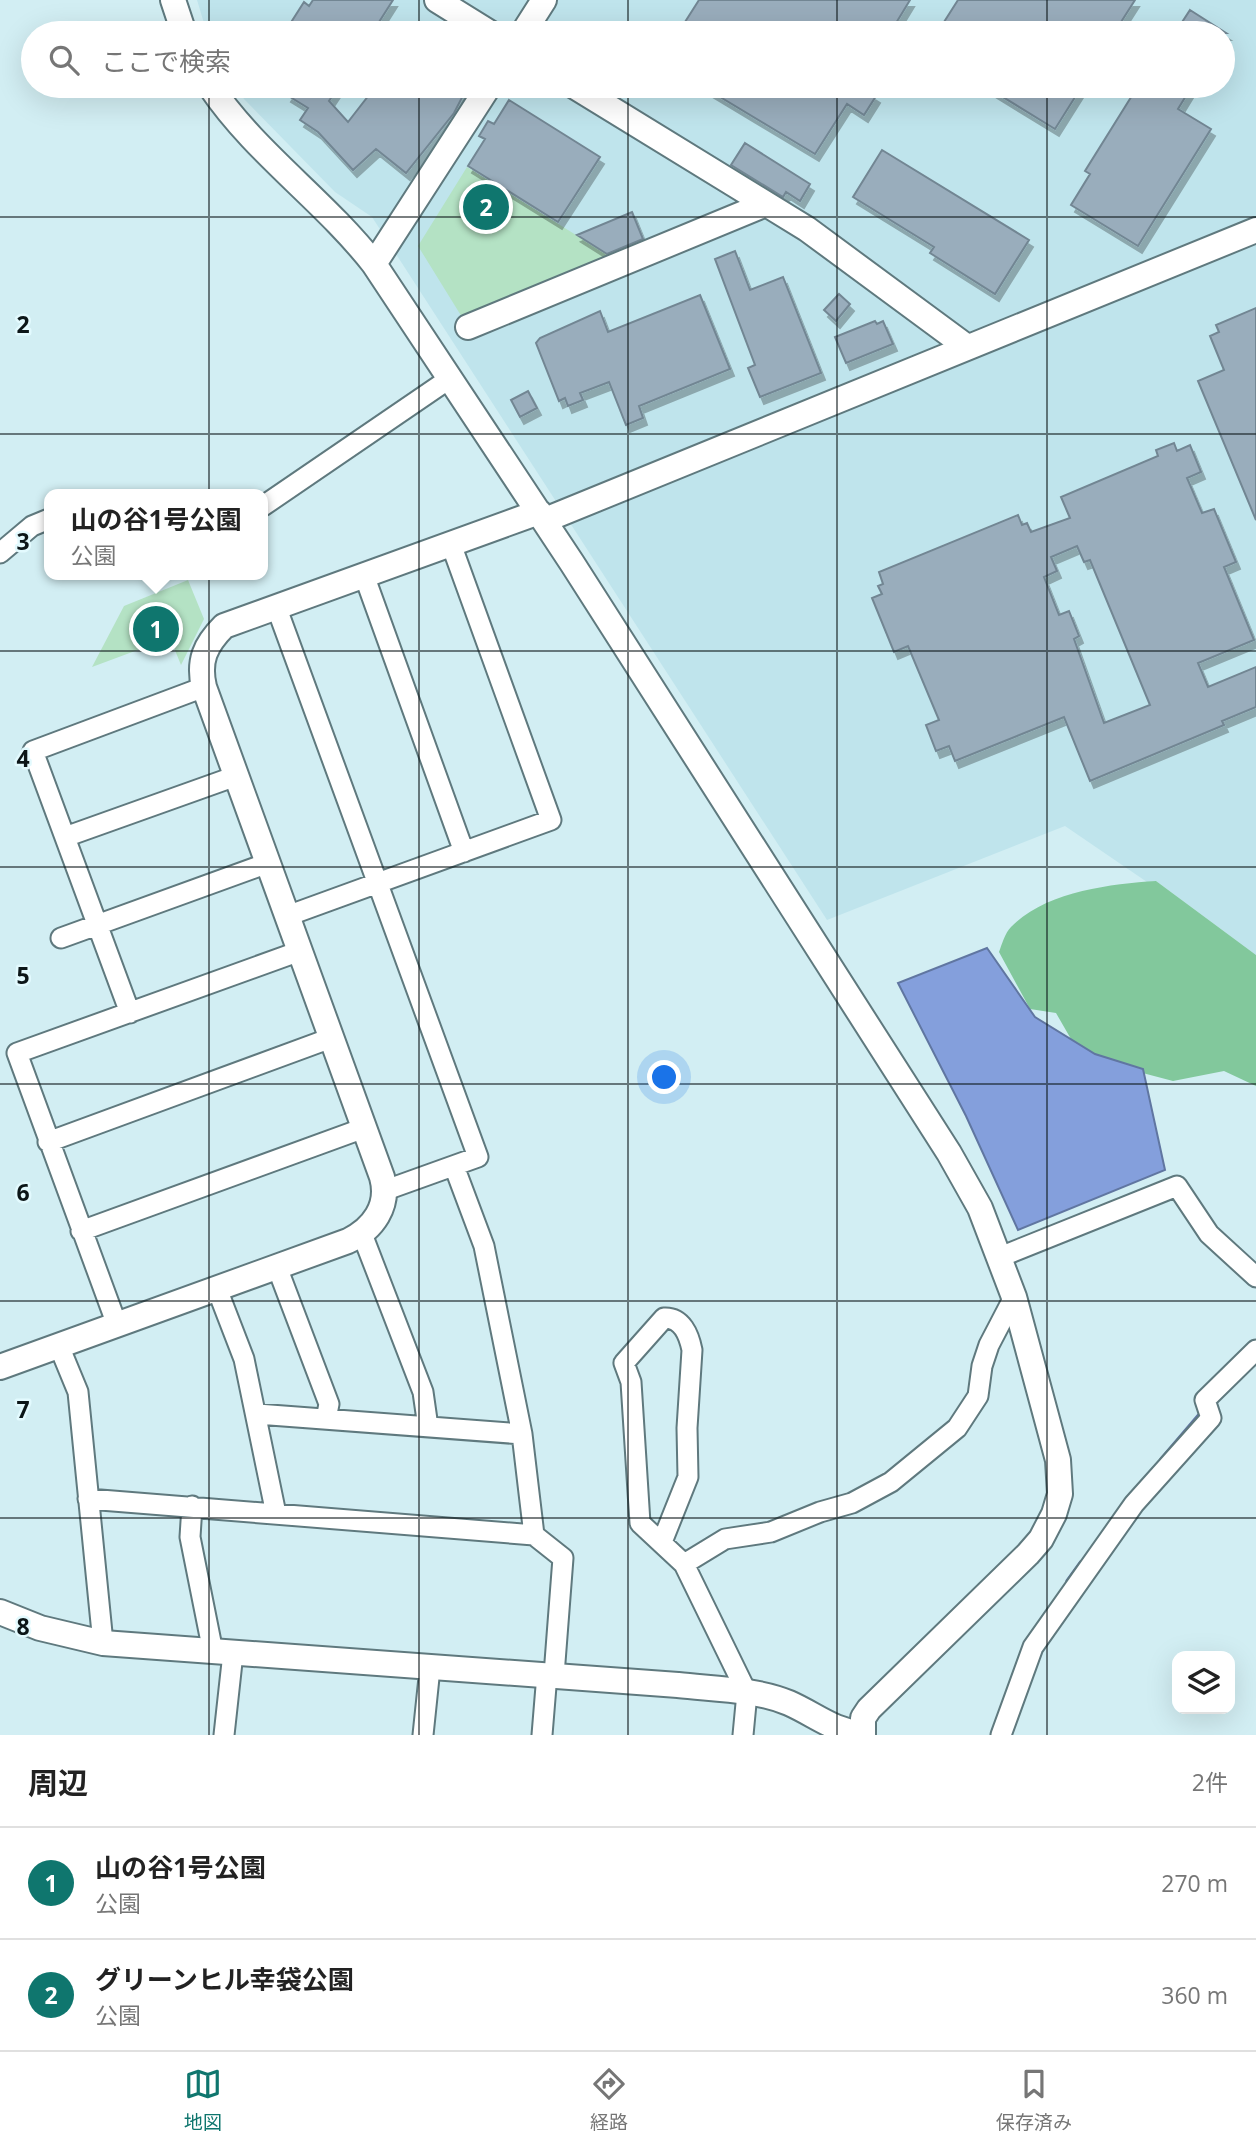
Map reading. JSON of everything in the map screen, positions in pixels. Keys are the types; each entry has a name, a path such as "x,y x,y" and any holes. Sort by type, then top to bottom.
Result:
{"street":[{"path":"173,0 180,21"},
{"path":"437,0 471,21"},
{"path":"531,21 544,0"},
{"path":"0,1612 40,1628 103,1643 550,1675 747,1693 788,1703 844,1732 863,1734 863,1718 869,1709 1041,1539 1054,1514 1060,1494 1058,1460 1014,1297 980,1208 949,1153 542,516 374,264 352,235 240,124 220,98"},
{"path":"374,264 481,98"},
{"path":"594,98 807,229 967,347"},
{"path":"468,327 766,204"},
{"path":"0,1367 362,1234 380,1211 386,1191 204,687 202,660 214,636 224,626 451,544 542,516 1256,230"},
{"path":"268,503 449,379"},
{"path":"0,553 32,526 44,521"},
{"path":"287,916 551,820 451,544"},
{"path":"364,575 464,852"},
{"path":"276,606 478,1157 386,1191"},
{"path":"130,1013 33,751 204,687"},
{"path":"65,837 236,776"},
{"path":"61,938 268,863"},
{"path":"117,1325 17,1053 300,951"},
{"path":"48,1142 331,1038"},
{"path":"81,1231 364,1128"},
{"path":"454,1166 484,1246 522,1434 534,1535"},
{"path":"1000,1257 1177,1186 1209,1234 1256,1277"},
{"path":"362,1234 423,1392 428,1427"},
{"path":"277,1267 329,1404 326,1419"},
{"path":"217,1289 244,1359 276,1514"},
{"path":"684,1564 724,1539 771,1532 852,1503 891,1482 957,1428 978,1396 982,1366 989,1345 1014,1297"},
{"path":"662,1542 688,1477 687,1428 692,1350 690,1339 679,1322 672,1318 664,1318 624,1363 631,1382 640,1522 684,1564 747,1693 743,1735"},
{"path":"59,1346 78,1392 103,1643"},
{"path":"1001,1735 1033,1647 1134,1504 1211,1418 1205,1400 1256,1350"},
{"path":"257,1414 522,1434"},
{"path":"88,1499 534,1535 563,1558 542,1735"},
{"path":"192,1506 190,1537 223,1653 224,1735"},
{"path":"423,1735 430,1668"}],"shaded area":[{"path":"197,0 1256,0 1256,955 1156,881 1147,882 1065,826 827,920 372,217 335,192 243,98 1235,98 1235,21 203,21"}],"green space":[{"path":"467,167 616,260 465,322 418,246"},
{"path":"188,580 204,619 181,665 170,638 92,667 124,606"},
{"path":"1156,881 1256,955 1256,1086 1224,1071 1173,1081 1116,1066 1075,1046 1056,1013 1030,1009 999,952 1011,927 1041,905 1098,888"}],"water":[{"path":"987,948 1035,1017 1095,1054 1143,1069 1165,1170 1018,1230 966,1116 898,983"}],"building":[{"path":"313,0 393,0 380,21 292,21 304,2 309,6"},
{"path":"699,0 910,0 897,21 686,21"},
{"path":"958,0 1135,0 1122,21 945,21"},
{"path":"1190,10 1207,21 1183,21"},
{"path":"292,98 331,98 329,101 348,122 367,98 462,98 454,113 406,173 376,149 353,170 318,132 300,120 308,108"},
{"path":"722,98 875,98 864,115 847,104 815,154"},
{"path":"1005,98 1074,98 1055,129"},
{"path":"1131,98 1185,98 1178,109 1211,129 1138,246 1071,205 1090,174 1085,171"},
{"path":"509,100 600,157 558,222 468,166 485,139 479,136 488,121 494,124"},
{"path":"745,143 810,184 800,201 786,192 783,197 731,165"},
{"path":"882,150 1029,240 995,294 930,253 934,247 853,197"},
{"path":"632,212 643,239 607,254 577,235"},
{"path":"735,251 750,290 783,277 821,373 760,397 748,368 755,365 715,259"},
{"path":"839,294 850,304 836,321 824,310"},
{"path":"700,295 730,369 639,406 643,418 626,425 609,382 580,393 583,400 568,406 565,398 559,401 536,343 540,338 600,311 608,332"},
{"path":"1256,308 1256,520 1198,381 1224,370 1210,336 1219,332 1216,325"},
{"path":"875,321 877,324 883,321 893,344 846,363 835,337"},
{"path":"528,391 537,408 520,417 511,400"},
{"path":"1174,443 1177,451 1190,445 1201,472 1187,478 1202,513 1214,509 1236,562 1224,567 1254,640 1198,663 1208,687 1256,667 1256,707 1222,721 1224,725 1090,781 1064,717 955,761 949,746 936,751 926,725 939,720 908,646 894,652 872,598 882,594 878,586 883,584 879,572 1018,515 1022,525 1027,523 1031,532 1070,518 1061,497 1158,456 1156,450","holes":["1077,546 1084,562 1090,560 1150,705 1104,723 1074,639 1079,636 1069,611 1059,615 1044,577 1057,571 1051,557"]}],"waterway":[{"path":"1162,1459 1203,1411"},
{"path":"1068,1581 1081,1563"}],"place":[{"name":"グリーンヒル幸袋公園","path":"486,207"},
{"name":"山の谷1号公園","path":"156,629"}]}
